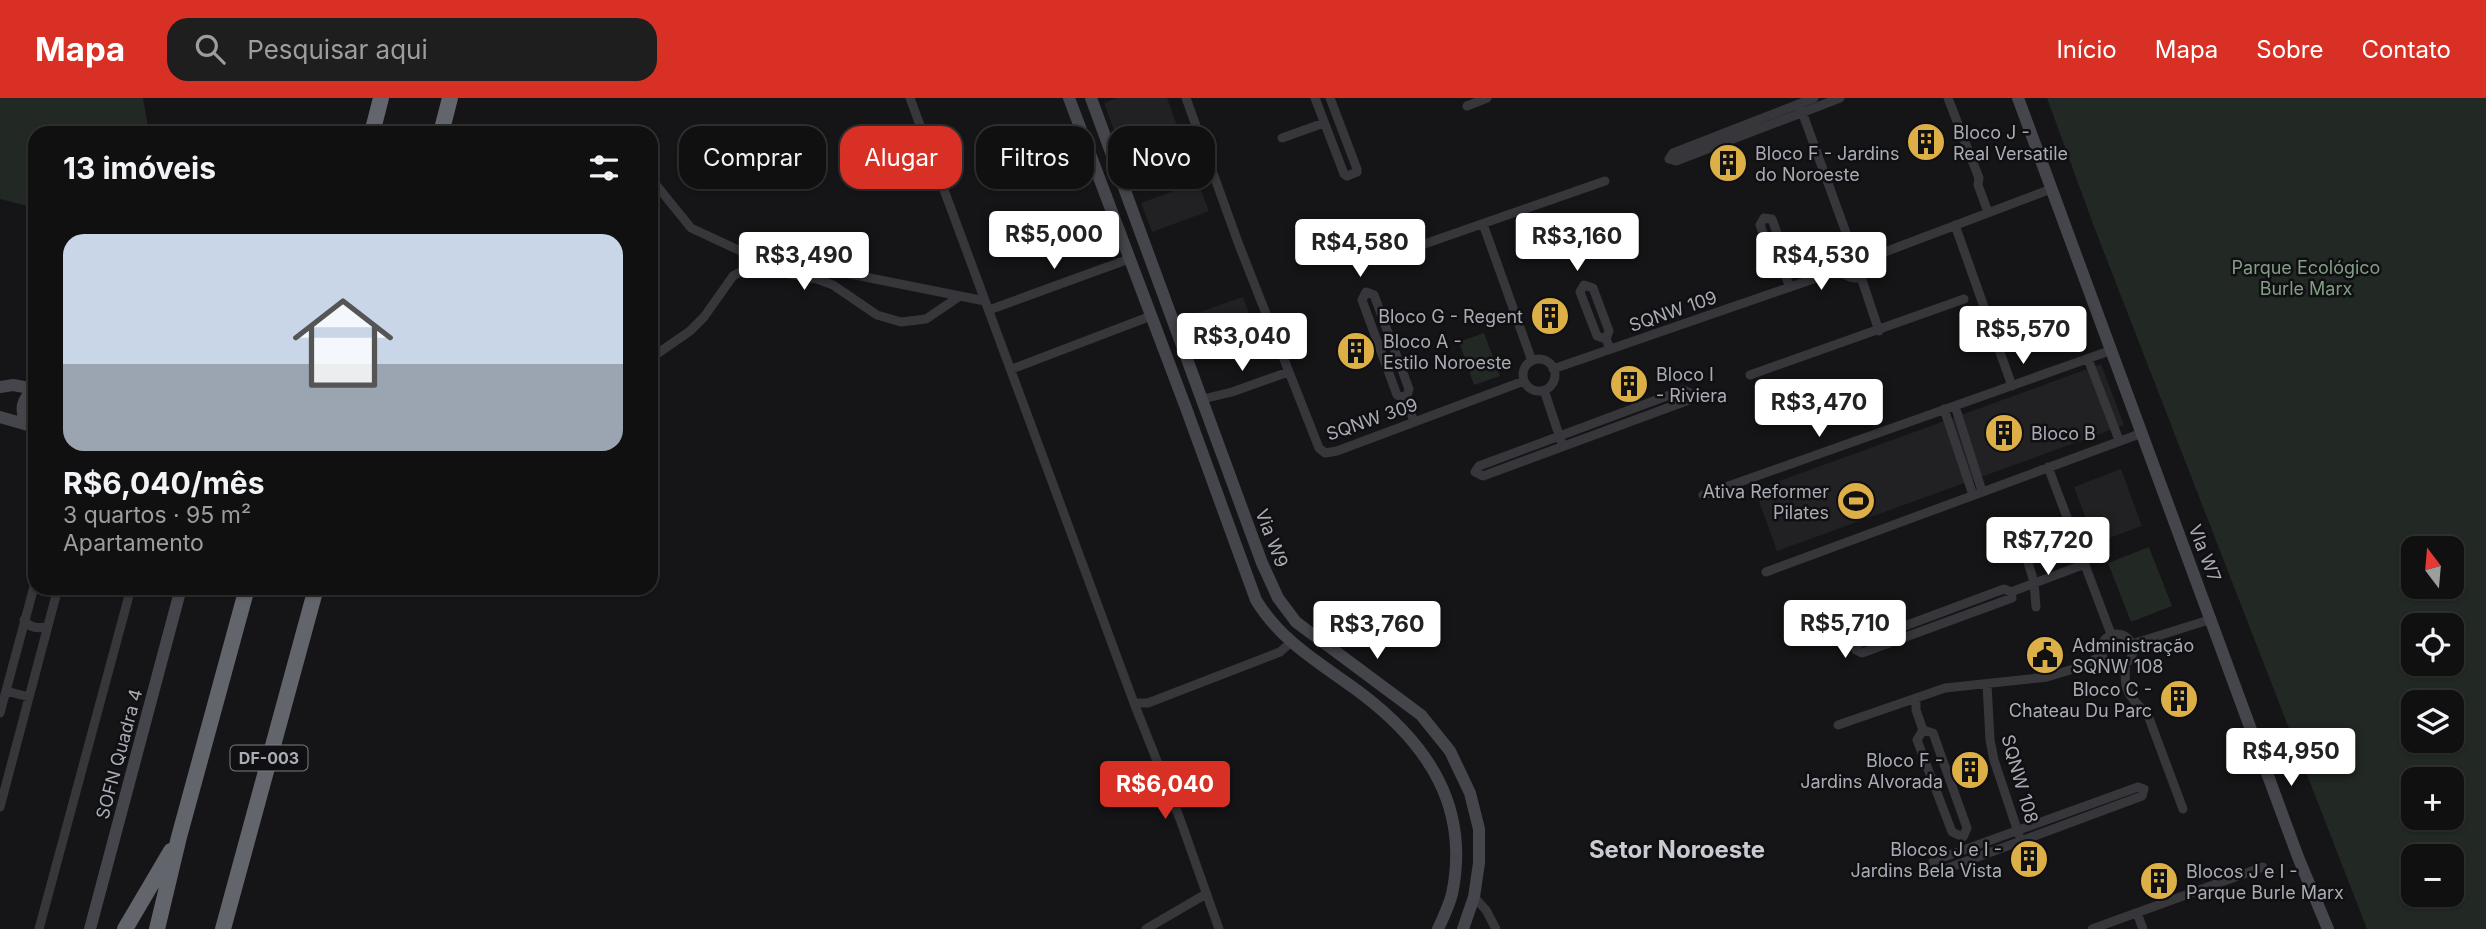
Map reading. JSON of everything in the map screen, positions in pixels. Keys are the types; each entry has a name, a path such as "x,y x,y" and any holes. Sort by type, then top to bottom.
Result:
{"highway":[{"path":"374,126 381,98"},
{"path":"443,126 450,98"},
{"name":"DF-003","path":"157,929 179,837 245,595"},
{"name":"DF-003","path":"223,929 314,595"},
{"path":"125,929 179,837"}],"street":[{"path":"910,98 1219,929"},
{"name":"Via W9","path":"1069,98 1256,600 1268,620 1290,643 1365,697 1413,741 1433,766 1456,830 1456,862 1451,897 1438,929"},
{"name":"Via W9","path":"1091,98 1262,563 1278,598 1296,622 1421,715 1450,751 1470,793 1479,829 1474,897 1463,929"},
{"name":"SQNW 309","path":"1186,98 1238,245 1319,448 1325,453 1337,451 1524,381"},
{"path":"1315,98 1347,176 1357,172 1330,98"},
{"path":"1467,106 1485,98"},
{"path":"1814,98 1801,108 1676,161 1670,159 1673,153 1801,108 1840,98"},
{"path":"1948,98 1979,178 1978,185 1988,212"},
{"name":"Vla W7","path":"2018,98 2298,856 2328,929"},
{"path":"1801,108 1852,249"},
{"path":"1282,138 1324,122"},
{"path":"1380,224 1372,232 1374,243 1380,251 1393,255 1605,181"},
{"path":"658,187 691,228 745,253 960,296 987,306 1129,259"},
{"path":"1869,258 2051,189"},
{"path":"1783,270 1787,262 1772,219 1764,218 1760,225 1776,266 1783,270 1790,287"},
{"path":"1483,224 1532,361"},
{"path":"1955,225 2012,386"},
{"path":"1852,249 1860,249 1869,258 1870,267 1861,277 1852,278 1842,269 1842,257 1852,249"},
{"path":"658,353 690,331 704,317 733,276 744,270 756,268 817,279 833,285 877,315 901,322 926,318 960,296"},
{"name":"SQNW 109","path":"1553,369 1608,344 1842,269"},
{"path":"1861,277 1880,331"},
{"path":"1584,285 1593,288 1609,331 1608,344 1597,336 1580,292 1584,285"},
{"path":"1406,398 1397,395 1362,300 1366,292 1374,295 1409,389 1406,398 1414,422"},
{"path":"1750,375 1964,299"},
{"path":"1012,369 1151,317"},
{"path":"1703,495 2112,350"},
{"path":"2088,359 2119,440"},
{"path":"1532,361 1547,361 1553,369 1553,382 1544,390 1534,390 1524,381 1524,369 1532,361"},
{"path":"1186,408 1203,399 1232,393 1288,372"},
{"path":"0,387 13,385 28,388"},
{"path":"1544,390 1563,446"},
{"path":"1683,390 1690,393 1689,400 1563,446 1483,476 1475,472 1479,466 1683,390"},
{"path":"28,397 23,402 22,412 28,422"},
{"path":"1955,406 1978,493"},
{"path":"1944,409 1978,493"},
{"path":"0,417 28,424"},
{"path":"1766,572 2141,433"},
{"path":"2048,467 2111,634"},
{"path":"2025,553 2034,582 2036,607"},
{"path":"2011,592 2012,598 1862,653 1856,650 1859,643 2004,589 2011,592 2085,564"},
{"path":"0,713 31,595"},
{"path":"0,807 56,595"},
{"path":"39,929 129,595"},
{"name":"SOFN Quadra 4","path":"90,929 179,595"},
{"path":"2132,644 2212,619"},
{"path":"24,620 35,627 48,626"},
{"path":"2111,634 2124,636 2132,644 2131,659 2125,664 2111,666 2101,656 2102,642 2111,634"},
{"path":"1134,703 1148,703 1280,652 1290,643"},
{"path":"1838,725 1955,686 2047,677 2080,667 2101,656"},
{"path":"2125,664 2127,689 2149,718 2183,809"},
{"name":"SQNW 108","path":"1987,684 1990,740 1994,760 2021,841"},
{"path":"6,691 29,696"},
{"path":"1916,698 1916,710 1923,730"},
{"path":"1923,730 1933,733 1967,828 1963,837 1952,832 1917,740 1923,730"},
{"path":"2138,787 2144,789 2142,796 2021,841 1940,871 1932,868 1936,860 2138,787"},
{"path":"2092,929 2263,867"},
{"path":"1146,929 1206,894"},
{"path":"1474,897 1486,910 1496,929"},
{"path":"2137,913 2143,929"}],"shaded area":[{"path":"1117,98 1167,98 1177,126 1112,126 1104,103"},
{"path":"1179,189 1201,189 1209,211 1152,232 1141,203"},
{"path":"1243,297 1254,326 1196,347 1185,317"},
{"path":"2101,364 2124,425 1777,551 1755,490"},
{"path":"2121,469 2142,526 2095,543 2074,487"}],"green space":[{"path":"0,98 143,98 148,126 28,126 28,206 0,199"},
{"name":"Parque Ecológico Burle Marx","path":"2047,98 2486,98 2486,929 2367,929 2093,224"},
{"path":"1484,333 1500,376 1474,385 1459,342"},
{"path":"2149,547 2172,606 2131,622 2108,563"}],"place":[{"name":"Bloco J - Real Versatile","path":"1926,142"},
{"name":"Bloco F - Jardins do Noroeste","path":"1728,163"},
{"name":"Bloco G - Regent","path":"1550,316"},
{"name":"Bloco A - Estilo Noroeste","path":"1356,351"},
{"name":"Bloco I - Riviera","path":"1629,384"},
{"name":"Bloco B","path":"2004,433"},
{"name":"Ativa Reformer Pilates","path":"1856,501"},
{"name":"Administração SQNW 108","path":"2045,655"},
{"name":"Bloco C - Chateau Du Parc","path":"2179,699"},
{"name":"Bloco F - Jardins Alvorada","path":"1970,770"},
{"name":"Blocos J e I - Jardins Bela Vista","path":"2029,859"},
{"name":"Blocos J e I - Parque Burle Marx","path":"2159,881"}],"district":[{"name":"Setor Noroeste","path":"1677,849"}]}
